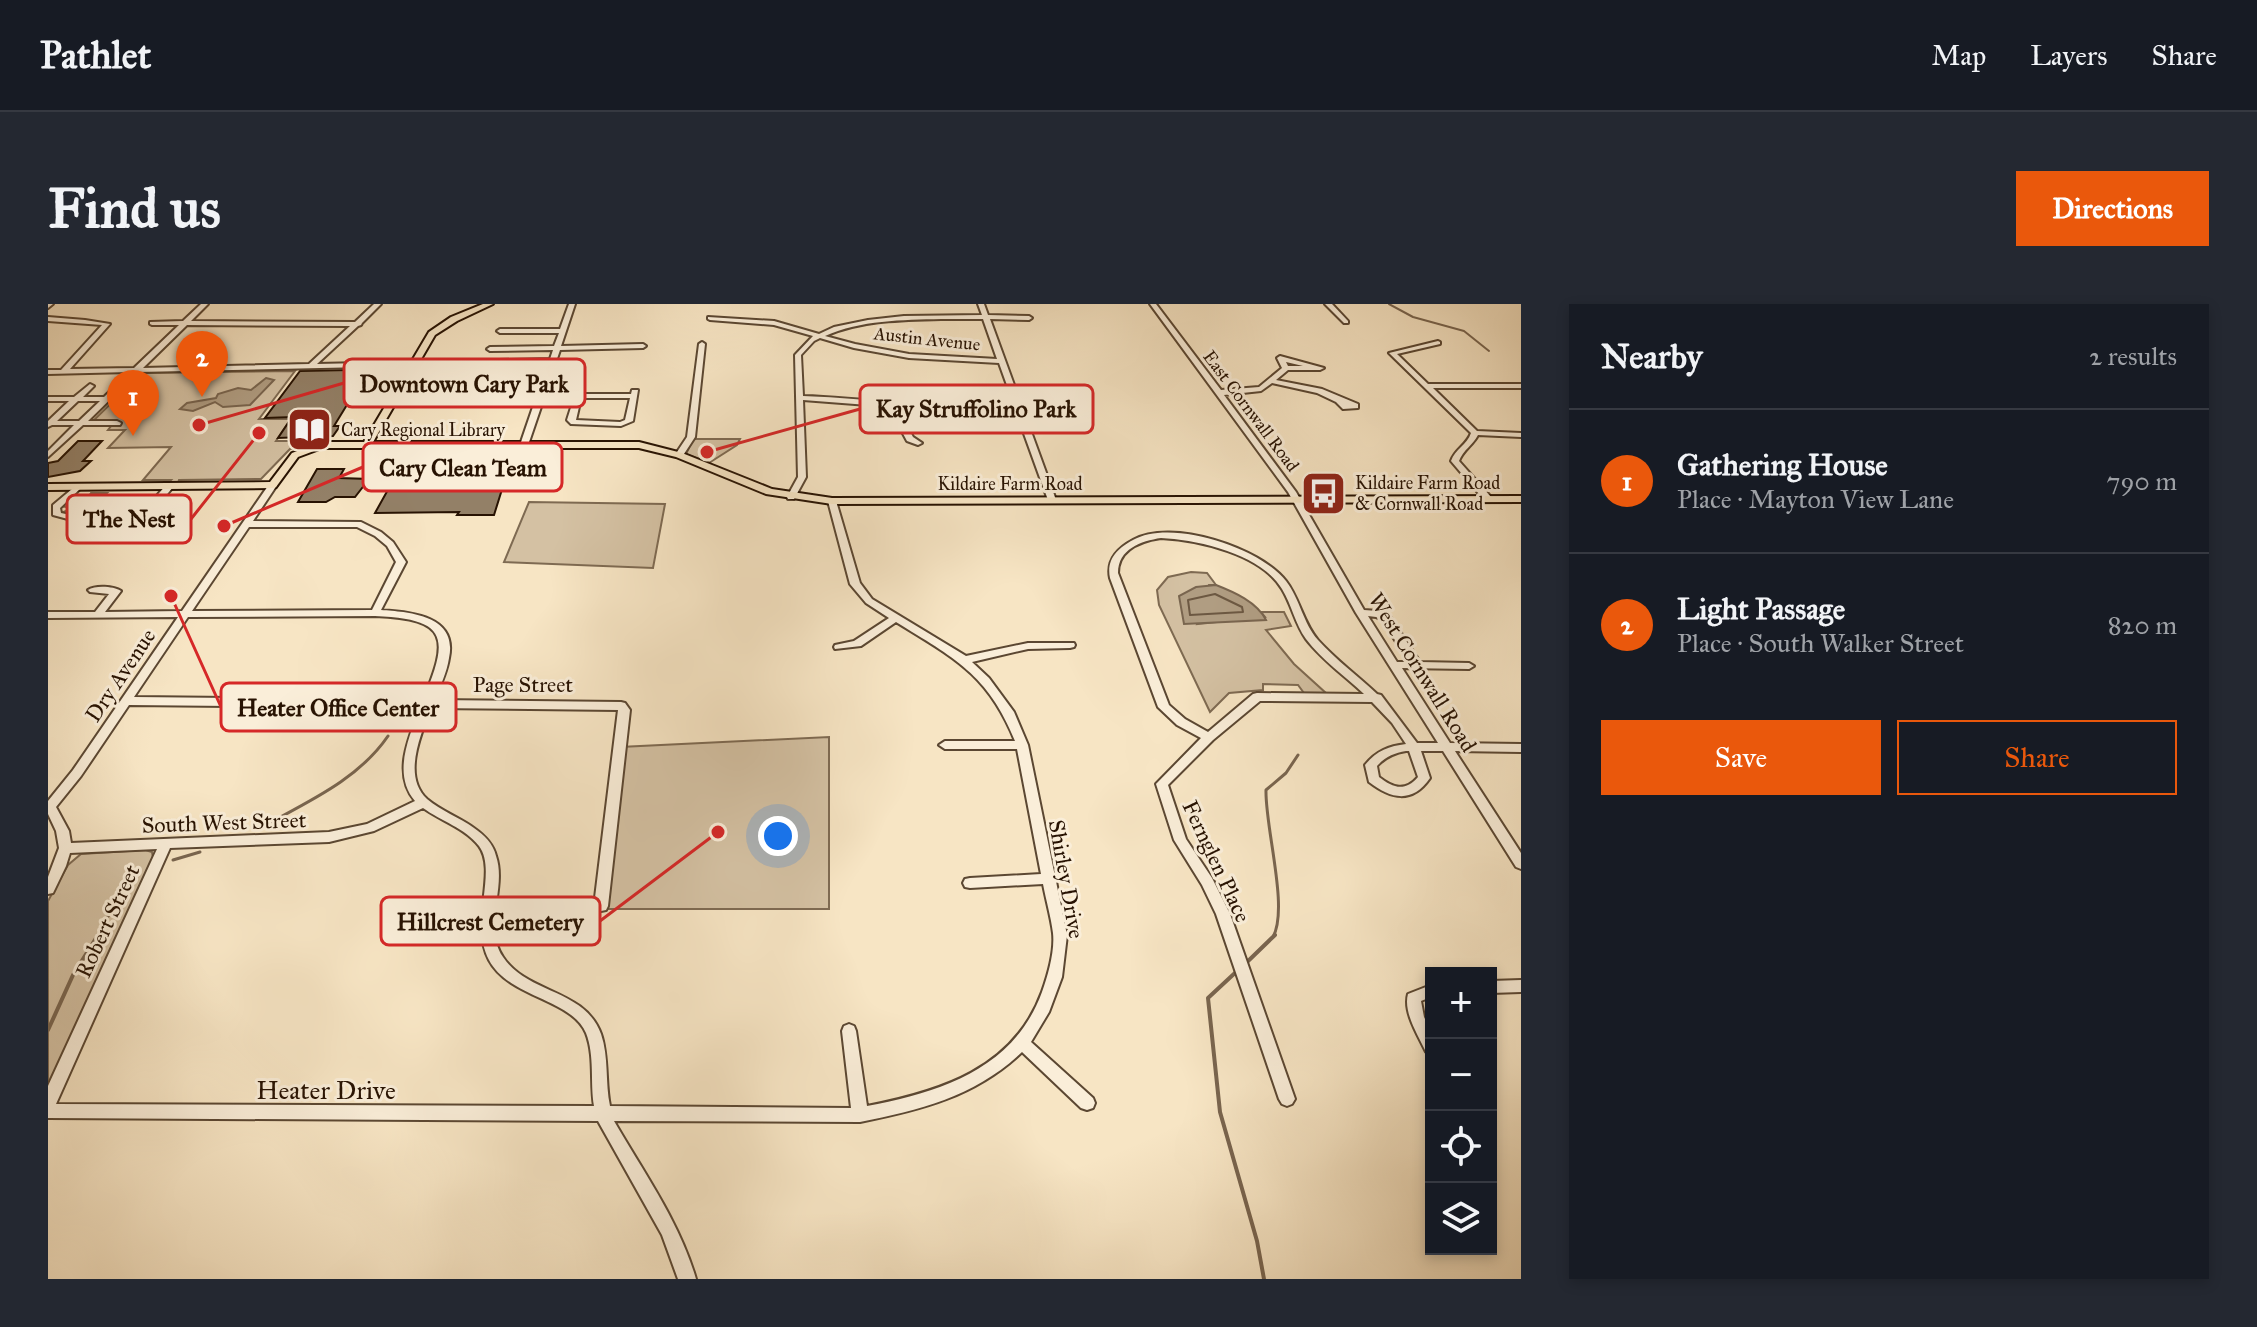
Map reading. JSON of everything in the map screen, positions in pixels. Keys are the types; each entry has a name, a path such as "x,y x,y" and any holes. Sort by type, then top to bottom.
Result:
{"main road":[{"path":"368,445 413,364 437,330 489,304"},
{"name":"Kildaire Farm Road","path":"304,449 321,445 625,444 654,447 751,485 791,497 832,501 1521,499"},
{"name":"Dry Avenue","path":"273,485 292,457 304,449"},
{"path":"48,487 273,485"}],"street":[{"path":"48,455 205,304"},
{"path":"310,367 378,304"},
{"path":"524,445 572,304"},
{"path":"981,304 1052,500"},
{"name":"East Cornwall Road","path":"1153,304 1295,498"},
{"path":"1328,304 1346,322"},
{"name":"Austin Avenue","path":"710,318 774,323 854,346 909,356 1001,361"},
{"path":"791,497 802,477 799,352 820,335 845,325 871,320 1029,318"},
{"path":"48,319 77,319 85,323 107,324 91,340 83,354 63,372"},
{"path":"152,323 359,324"},
{"path":"500,331 564,331"},
{"path":"528,349 535,331"},
{"path":"587,357 594,335"},
{"path":"1438,343 1392,353 1475,433 1521,435"},
{"path":"679,455 691,437 702,344"},
{"path":"490,349 643,346"},
{"path":"1217,393 1258,390 1286,368 1320,368 1279,359 1286,368"},
{"path":"48,372 553,361"},
{"path":"1272,381 1323,393 1341,402"},
{"path":"49,424 90,386"},
{"path":"1427,386 1521,386"},
{"path":"542,396 634,394 629,421 610,424 574,422 571,420 578,396"},
{"path":"800,398 856,400 967,414 1021,415"},
{"path":"48,399 107,399"},
{"path":"911,408 904,428 910,439 918,443"},
{"path":"49,424 117,423"},
{"path":"1475,433 1472,441 1457,453 1455,461 1488,499"},
{"name":"Dry Avenue","path":"49,808 273,485"},
{"path":"78,487 56,507 57,516 94,523 142,518 170,486"},
{"name":"West Cornwall Road","path":"1295,498 1361,613 1521,864"},
{"name":"Shirley Drive","path":"603,1114 860,1115 935,1099 974,1081 999,1065 1022,1043 1052,995 1059,964 1060,935 1022,745 1004,705 985,680 964,660 869,601 855,584 832,501"},
{"path":"247,524 350,524 374,531 398,552 401,562 375,613"},
{"path":"1209,737 1181,722 1164,707 1115,578 1112,566 1116,558 1137,540 1158,536 1198,540 1230,548 1260,563 1286,586 1311,639 1377,698 1412,747 1424,778 1419,786 1399,794 1373,779 1371,765 1380,754 1394,748 1412,747 1521,748"},
{"path":"93,590 116,591 98,614"},
{"path":"48,615 375,613 418,618 431,622 442,632 445,655 409,762 412,790 423,803 467,827 485,845 492,864 486,922 490,947 507,973 517,982 572,1009 590,1027 603,1114 661,1218 687,1279"},
{"path":"1361,613 1386,618 1417,666"},
{"path":"839,647 857,644 896,618"},
{"path":"964,660 1028,646 1070,645"},
{"path":"1394,665 1469,666"},
{"name":"Fernglen Place","path":"1287,1099 1223,914 1207,882 1185,851 1162,784 1209,737 1257,697 1377,698"},
{"name":"Page Street","path":"126,701 609,704 623,707 616,795 601,906"},
{"path":"945,745 1022,745"},
{"name":"South West Street","path":"67,848 329,837 370,828 423,803"},
{"path":"48,889 67,848 63,830 49,808"},
{"name":"Robert Street","path":"48,1103 165,845"},
{"path":"970,883 1050,879"},
{"path":"1497,987 1521,986"},
{"path":"1425,992 1413,998 1425,1031"},
{"path":"849,1031 860,1115"},
{"path":"1022,1043 1087,1103"},
{"name":"Heater Drive","path":"48,1111 603,1114"}],"shaded area":[{"path":"295,371 259,419 291,419 276,441 327,441 290,449 261,479 179,480 178,483 143,480 171,447 108,448 125,430 108,430 115,421 93,421 142,373"},
{"path":"693,439 740,439 737,445 709,463 686,454"},
{"path":"91,493 107,493 102,498 110,499 161,495 143,516 104,521 63,516 61,513 73,508 60,506 72,494 89,496"},
{"path":"529,502 665,504 653,568 504,562"},
{"path":"1191,572 1207,573 1216,585 1209,585 1197,624 1265,617 1261,612 1284,612 1291,626 1266,630 1294,664 1327,694 1304,693 1298,685 1263,684 1263,690 1229,693 1210,712 1159,605 1157,590 1168,577"},
{"path":"829,737 829,909 597,909 620,747"},
{"path":"152,852 153,858 48,1090 48,901 68,865 81,854"}],"water":[{"path":"266,378 274,380 250,405 223,407 215,402 193,411 180,409 187,403 216,398 218,394 238,388 251,390"},
{"path":"1216,585 1251,603 1266,620 1184,624 1179,596 1196,587"}],"building":[{"path":"400,369 392,383 361,382 334,426 340,426 333,436 278,438 292,417 265,418 300,371"},
{"path":"78,441 102,441 83,461 91,461 80,471 48,477 48,463 58,461"},
{"path":"497,464 521,464 520,467 528,467 525,474 529,474 527,483 504,483 494,515 457,515 459,512 375,513 399,470 472,469"},
{"path":"317,469 344,469 339,478 369,479 355,497 335,497 326,502 298,502"}],"waterway":[{"path":"1389,304 1413,317 1464,331 1489,351"},
{"path":"262,827 347,778 376,752 388,736"},
{"path":"1273,937 1279,907 1266,790 1286,773 1298,755"},
{"path":"173,860 200,852"},
{"path":"97,937 135,870"},
{"path":"48,1030 73,975 98,935"},
{"path":"1245,964 1273,937"},
{"path":"1236,972 1208,998 1220,1112 1257,1241 1264,1279"}],"place":[{"name":"Light Passage","path":"202,397"},
{"name":"Downtown Cary Park","path":"199,425"},
{"name":"Cary Regional Library","path":"310,430"},
{"name":"The Nest","path":"259,433"},
{"name":"Gathering House","path":"133,436"},
{"name":"Kay Struffolino Park","path":"707,452"},
{"name":"Kildaire Farm Road & Cornwall Road","path":"1324,493"},
{"name":"Cary Clean Team","path":"224,526"},
{"name":"Heater Office Center","path":"171,596"},
{"name":"Hillcrest Cemetery","path":"718,832"}]}
